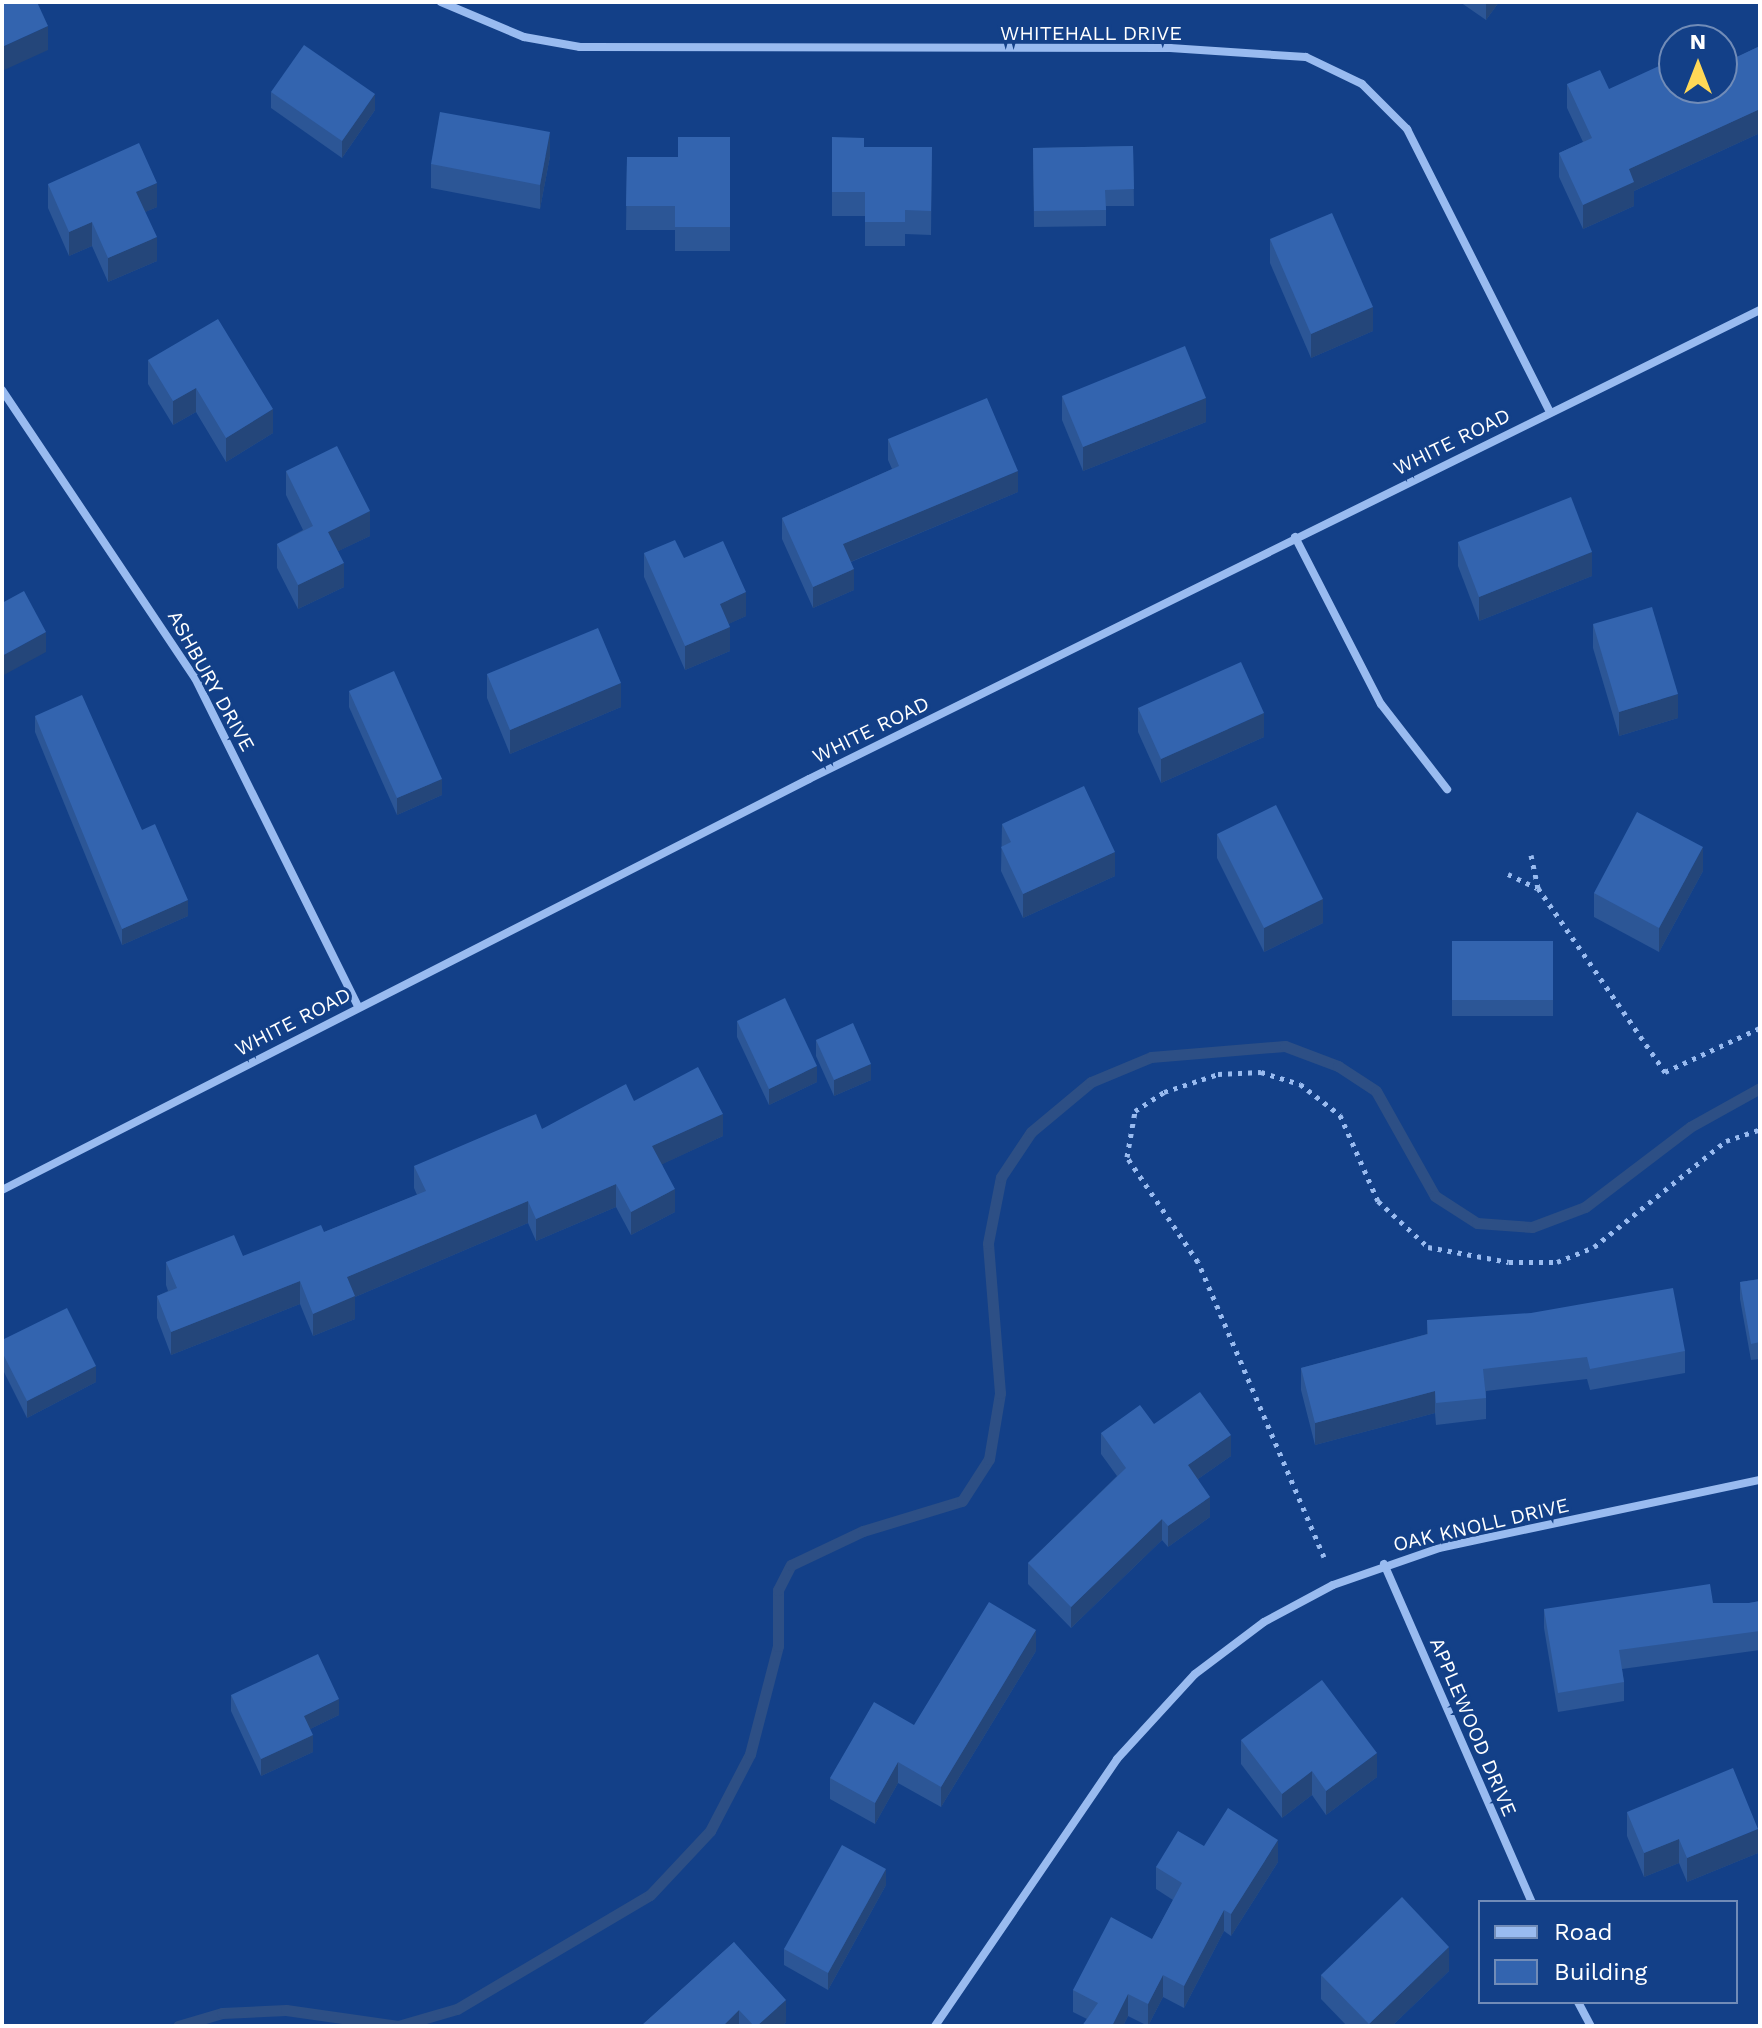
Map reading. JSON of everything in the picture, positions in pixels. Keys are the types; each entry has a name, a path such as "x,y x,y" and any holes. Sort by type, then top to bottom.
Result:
{"street":[{"name":"WHITEHALL DRIVE","path":"441,2 524,37 580,47 1170,48 1306,57 1362,84 1407,129 1550,412"},
{"name":"WHITE ROAD","path":"2,1190 358,1006 1295,537 1760,310"},
{"name":"ASHBURY DRIVE","path":"2,390 195,678 358,1006"},
{"path":"1295,537 1381,704 1447,789"},
{"name":"OAK KNOLL DRIVE","path":"935,2026 1154,1715 1264,1622 1384,1564 1760,1480"},
{"name":"APPLEWOOD DRIVE","path":"1384,1564 1531,1900"},
{"path":"1579,2004 1591,2026"}],"path":[{"path":"1531,855 1538,888 1665,1072 1760,1028"},
{"path":"1508,874 1538,888"},
{"path":"1324,1557 1198,1262 1127,1157 1135,1111 1164,1092 1218,1074 1278,1075 1340,1115 1378,1201 1428,1247 1509,1262 1557,1262 1594,1247 1726,1141 1760,1129"}],"building":[{"path":"2,2 37,2 48,26 2,47"},
{"path":"304,45 375,94 342,141 271,92"},
{"path":"1760,46 1760,109 1629,169 1634,182 1583,205 1559,153 1592,138 1567,84 1600,70 1609,89 1658,66 1658,104 1738,104 1738,56"},
{"path":"440,112 550,132 540,185 431,164"},
{"path":"678,137 730,137 730,227 675,227 675,206 626,206 627,157 678,157"},
{"path":"832,137 864,138 864,147 932,147 931,211 905,210 905,222 865,222 865,192 832,192"},
{"path":"139,143 157,183 136,192 157,237 108,258 92,222 69,232 48,184"},
{"path":"1133,146 1134,189 1105,190 1106,210 1034,211 1033,148"},
{"path":"1332,213 1373,307 1311,334 1270,239"},
{"path":"218,319 273,409 226,438 196,388 173,401 148,360"},
{"path":"1185,346 1206,398 1083,447 1062,396"},
{"path":"987,398 1018,471 843,544 854,569 813,587 782,518 899,466 888,439"},
{"path":"337,446 370,511 328,532 344,563 298,585 277,544 313,526 286,471"},
{"path":"1571,497 1592,552 1479,597 1458,542"},
{"path":"675,540 684,558 723,541 746,592 720,604 730,627 685,646 644,553"},
{"path":"24,591 46,632 2,656 2,603"},
{"path":"1652,607 1678,694 1619,712 1593,624"},
{"path":"598,628 621,683 510,730 487,674"},
{"path":"1241,662 1264,713 1161,759 1138,708"},
{"path":"394,671 442,779 397,798 349,691"},
{"path":"82,695 142,830 155,824 188,900 122,929 35,716"},
{"path":"1084,786 1115,852 1023,894 1001,847 1011,842 1002,824"},
{"path":"1276,805 1323,899 1264,928 1217,834"},
{"path":"1637,812 1703,847 1659,928 1594,893"},
{"path":"1452,941 1553,941 1553,1000 1452,1000"},
{"path":"785,998 817,1066 769,1089 737,1021"},
{"path":"853,1023 871,1064 834,1080 816,1040"},
{"path":"698,1067 723,1114 652,1146 675,1189 631,1212 616,1184 536,1219 528,1201 347,1277 355,1296 313,1314 300,1281 171,1332 157,1296 177,1288 166,1262 234,1235 243,1256 321,1225 324,1232 426,1191 414,1166 536,1114 542,1129 626,1084 634,1101"},
{"path":"1760,1279 1760,1342 1751,1344 1740,1282"},
{"path":"1673,1288 1685,1351 1590,1369 1587,1357 1483,1369 1486,1398 1436,1403 1435,1391 1315,1423 1301,1368 1428,1334 1427,1320 1531,1313"},
{"path":"67,1308 96,1366 27,1401 2,1352 2,1340"},
{"path":"1200,1392 1231,1435 1188,1465 1210,1497 1168,1526 1162,1519 1071,1607 1028,1563 1126,1468 1101,1433 1140,1405 1154,1424"},
{"path":"1710,1584 1713,1603 1760,1601 1760,1631 1619,1650 1624,1682 1558,1693 1544,1609"},
{"path":"989,1602 1036,1630 941,1787 898,1762 875,1803 830,1778 874,1702 914,1725"},
{"path":"318,1654 339,1699 304,1716 313,1735 261,1759 231,1695"},
{"path":"1322,1680 1377,1753 1326,1791 1312,1771 1282,1794 1241,1740"},
{"path":"1733,1768 1758,1829 1687,1858 1679,1839 1644,1853 1627,1812"},
{"path":"1228,1808 1278,1840 1231,1914 1224,1910 1184,1986 1163,1975 1148,2004 1128,1994 1112,2026 1082,2026 1098,2003 1073,1990 1111,1917 1152,1939 1182,1883 1156,1867 1178,1831 1204,1846"},
{"path":"842,1845 886,1869 828,1973 784,1949"},
{"path":"1402,1897 1449,1947 1369,2024 1321,1975"},
{"path":"734,1942 786,2000 757,2026 739,2010 723,2026 641,2026"}],"waterway":[{"path":"398,2026 457,2009 650,1895 710,1831 750,1754 778,1646 778,1590 791,1565 863,1531 962,1501 989,1459 1000,1393 988,1243 1001,1177 1031,1132 1091,1082 1151,1057 1285,1046 1338,1066 1376,1091 1435,1196 1477,1223 1532,1227 1585,1207 1690,1127 1760,1088"},
{"path":"178,2026 222,2013 286,2010 398,2026"}]}
